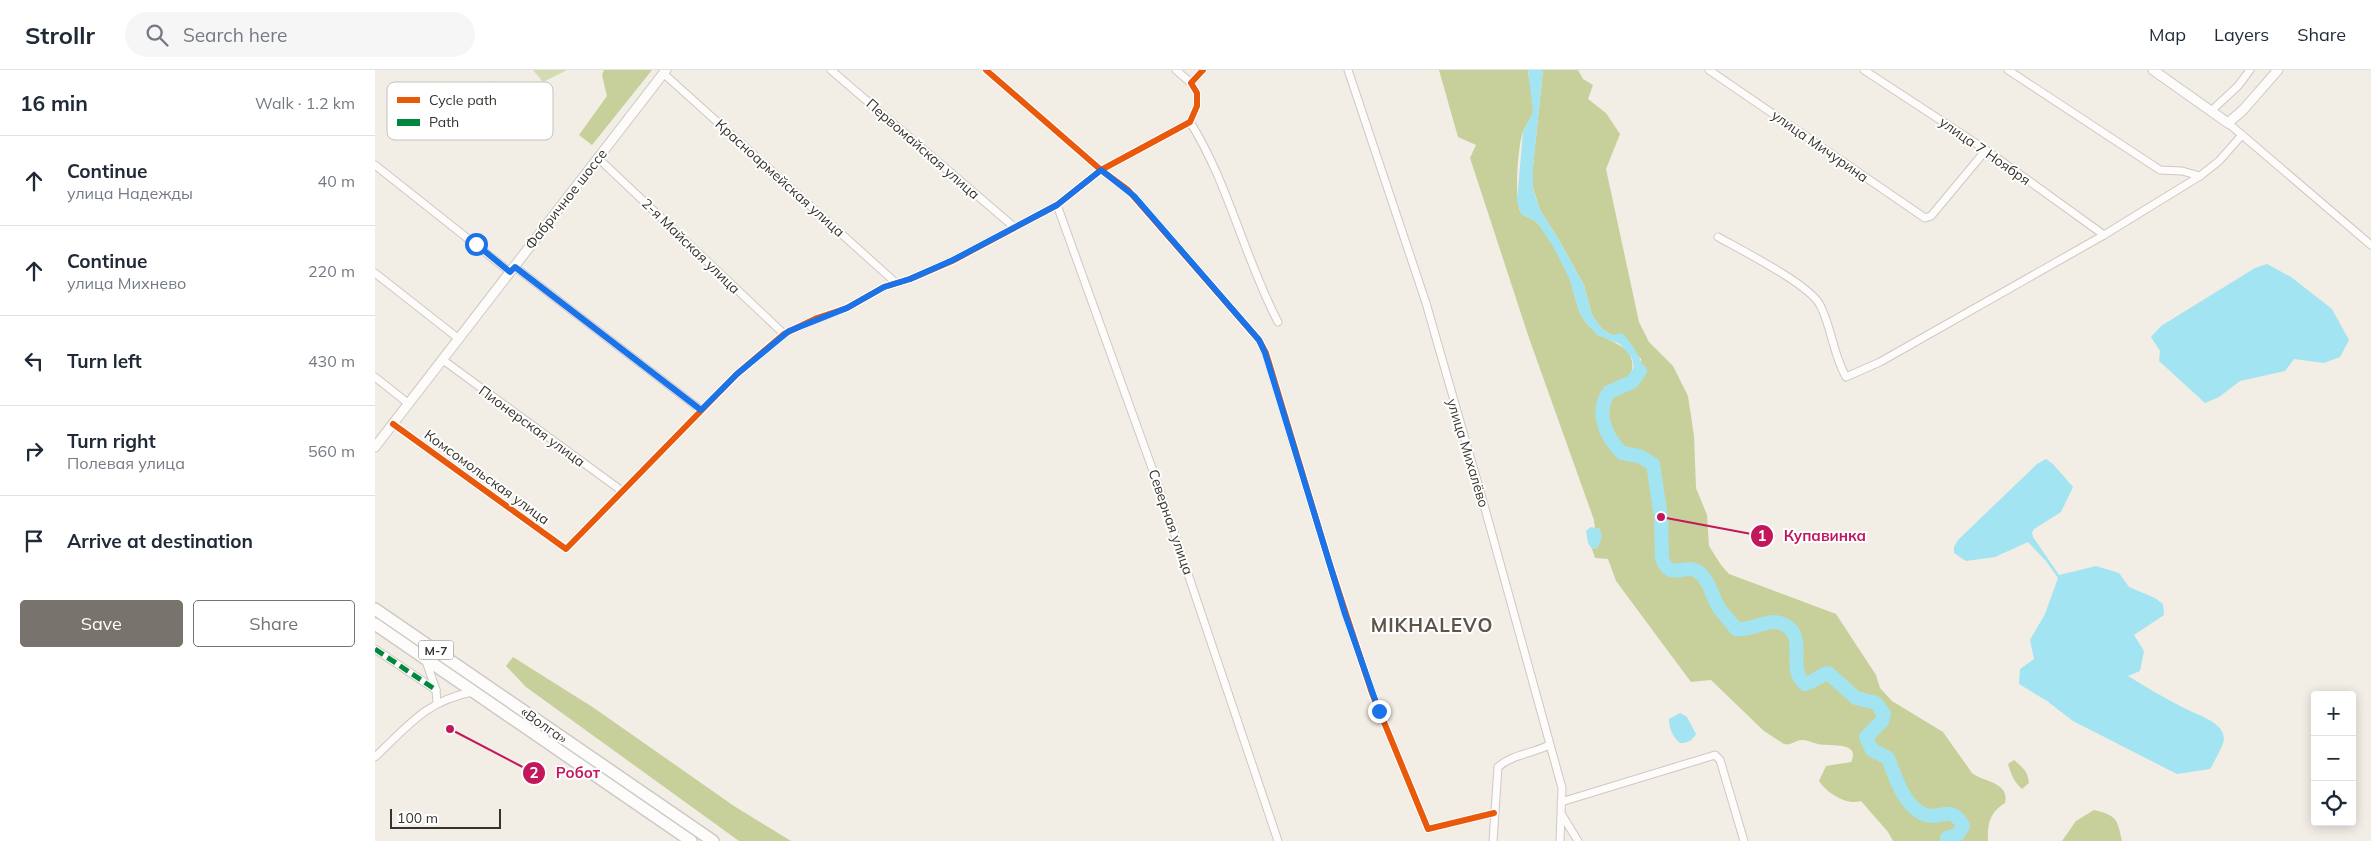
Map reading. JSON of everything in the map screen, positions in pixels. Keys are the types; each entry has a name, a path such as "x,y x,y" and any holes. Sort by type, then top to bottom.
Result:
{"highway":[{"name":"«Волга»","path":"375,608 713,841"},
{"name":"«Волга»","path":"375,624 691,841"}],"main road":[{"path":"2153,70 2228,123 2243,110 2278,70"},
{"name":"Фабричное шоссе","path":"375,447 665,72"}],"street":[{"name":"Первомайская улица","path":"831,70 1014,227"},
{"path":"986,70 1101,170 1134,196 1255,334 1265,353 1330,565 1372,693 1427,829 1494,813"},
{"path":"622,492 737,374 784,334 817,318 847,308 884,287 953,260 1057,205 1101,170 1190,122 1197,106 1197,93 1191,83 1176,70"},
{"path":"1191,83 1203,70"},
{"name":"улица Михалёво","path":"1347,70 1426,303 1484,505 1562,788 1560,841"},
{"name":"улица Мичурина","path":"1709,70 1925,218 1931,216 1986,150"},
{"name":"улица 7 Ноября","path":"1865,70 1986,150 2104,235"},
{"path":"2008,70 2160,170 2182,171 2199,176"},
{"path":"2211,111 2238,86 2250,70"},
{"name":"Красноармейская улица","path":"665,72 896,283"},
{"path":"1190,122 1211,158 1261,290 1278,322"},
{"path":"2228,123 2371,245"},
{"path":"1719,237 1767,265 1813,296 1821,307 1838,364 1846,377 1880,362 2104,235 2199,176 2219,161 2242,135"},
{"name":"2-я Майская улица","path":"598,158 784,334"},
{"path":"375,165 701,410"},
{"name":"Северная улица","path":"1057,205 1156,479 1278,841"},
{"path":"375,273 459,339"},
{"name":"Пионерская улица","path":"443,360 622,492"},
{"path":"375,377 409,404"},
{"name":"Комсомольская улица","path":"393,424 566,549 572,546 622,492"},
{"path":"375,649 436,690"},
{"path":"425,658 436,690 437,703"},
{"path":"375,757 423,712 453,696 472,692"},
{"path":"1493,841 1498,767 1507,759 1539,750 1549,745"},
{"path":"1561,802 1715,755 1720,760 1744,841"},
{"path":"1562,815 1578,841"}],"green space":[{"path":"533,70 567,70 543,82"},
{"path":"604,70 652,70 592,145 579,135 607,96 602,75"},
{"path":"1439,70 1528,70 1533,112 1523,132 1519,148 1517,187 1519,209 1522,214 1540,226 1555,248 1568,273 1584,320 1596,332 1627,351 1631,358 1632,368 1629,380 1642,380 1641,359 1618,335 1612,335 1602,329 1592,315 1584,285 1540,210 1533,188 1533,166 1543,70 1578,70 1583,79 1593,85 1588,99 1606,113 1620,134 1606,169 1639,322 1649,342 1673,366 1688,396 1694,436 1696,488 1707,515 1709,546 1729,574 1836,614 1876,675 1880,688 1892,701 1943,732 1972,773 2000,787 2005,796 2005,803 1996,810 1990,819 1988,841 1893,841 1888,832 1861,801 1850,802 1844,800 1832,794 1819,781 1826,766 1851,762 1852,751 1843,746 1818,744 1805,740 1784,744 1764,731 1711,680 1691,682 1616,581 1608,559 1595,558 1592,549 1598,547 1599,529 1595,528 1594,520 1529,338 1470,158 1476,145 1458,137"},
{"path":"513,657 594,708 734,806 791,841 739,841 526,687 506,666"},
{"path":"2014,760 2027,775 2029,783 2022,789 2013,778 2008,764"},
{"path":"2094,810 2112,816 2115,819 2122,841 2062,841 2076,821"}],"water":[{"path":"1528,70 1543,70 1533,166 1533,189 1540,210 1584,285 1592,315 1602,329 1612,335 1622,333 1637,354 1643,373 1637,385 1629,384 1634,368 1632,358 1620,344 1597,335 1587,324 1580,314 1569,278 1554,248 1537,222 1521,214 1517,201 1523,132 1533,112"},
{"path":"2267,264 2291,277 2332,309 2349,340 2340,357 2324,363 2294,359 2285,371 2240,381 2219,397 2205,403 2159,361 2160,351 2151,337 2161,326 2255,268"},
{"path":"2046,459 2053,464 2073,487 2061,512 2034,529 2033,537 2059,575 2096,566 2119,573 2129,587 2155,598 2163,604 2164,615 2134,635 2144,651 2140,671 2128,676 2209,720 2221,729 2224,736 2223,743 2210,769 2177,774 2073,721 2047,701 2019,684 2020,669 2034,659 2030,640 2045,614 2058,578 2046,561 2028,542 1995,557 1966,561 1954,553 1954,547 1958,540 2037,464"},
{"path":"1591,527 1600,529 1602,537 1598,547 1592,549 1588,543 1586,531"},
{"path":"1680,713 1687,717 1696,734 1691,740 1683,743 1680,743 1673,735 1669,723 1669,719"}],"waterway":[{"path":"1640,371 1632,382 1609,392 1605,400 1602,416 1607,432 1622,453 1639,456 1653,464 1661,517 1662,558 1665,565 1673,571 1692,569 1701,574 1705,578 1719,608 1736,629 1773,622 1785,625 1792,630 1795,637 1797,670 1805,684 1828,673 1856,698 1876,703 1884,714 1882,721 1866,737 1872,750 1888,758 1905,797 1916,809 1929,816 1949,814 1954,815 1958,819 1963,826 1958,834 1947,838 1947,841"}],"marked path":[{"path":"375,649 436,690"}],"cycle path":[{"path":"986,70 1101,170 1128,190 1259,340 1266,353 1330,565 1372,693 1428,829 1494,813"},
{"path":"393,424 566,549 737,374 784,334 817,318 847,308 884,287 910,279 952,261 1057,205 1101,170 1190,122 1197,106 1197,93 1191,83 1203,70"}],"place":[{"name":"Купавинка","path":"1661,517"},
{"name":"Робот","path":"450,729"}],"district":[{"name":"MIKHALEVO","path":"1432,625"}],"route":[{"path":"476,244 510,272 515,267 701,410 737,374 784,334 817,318 847,308 884,287 910,279 953,260 1057,205 1101,170 1134,196 1259,340 1265,353 1293,441 1345,614 1379,711"}]}
